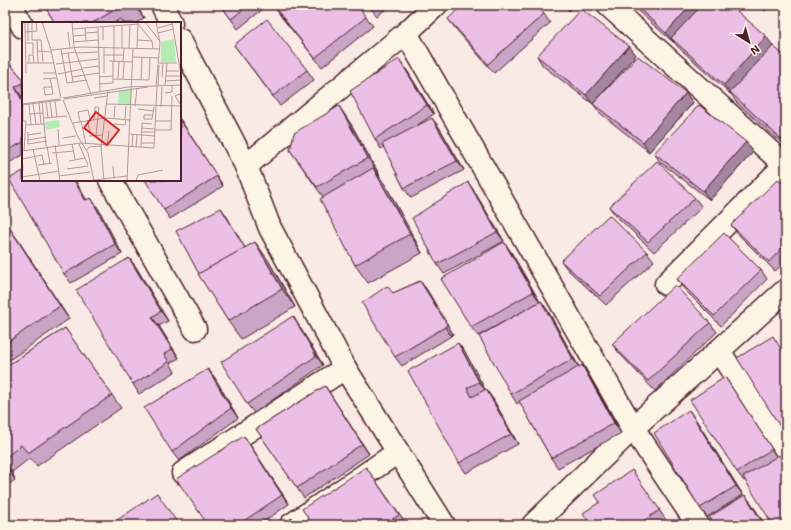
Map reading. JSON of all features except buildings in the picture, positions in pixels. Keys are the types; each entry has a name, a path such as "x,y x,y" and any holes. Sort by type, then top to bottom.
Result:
{"street":[{"path":"11,5 22,25"},
{"path":"162,5 170,22"},
{"path":"246,166 406,33 436,5"},
{"path":"608,5 786,165 666,284"},
{"path":"406,33 633,428 698,525"},
{"path":"181,42 246,166 270,228 345,368 444,525"},
{"path":"111,181 195,329"},
{"path":"533,525 633,428 786,290"},
{"path":"719,351 786,453"},
{"path":"183,473 345,368"},
{"path":"291,525 398,452"}]}
